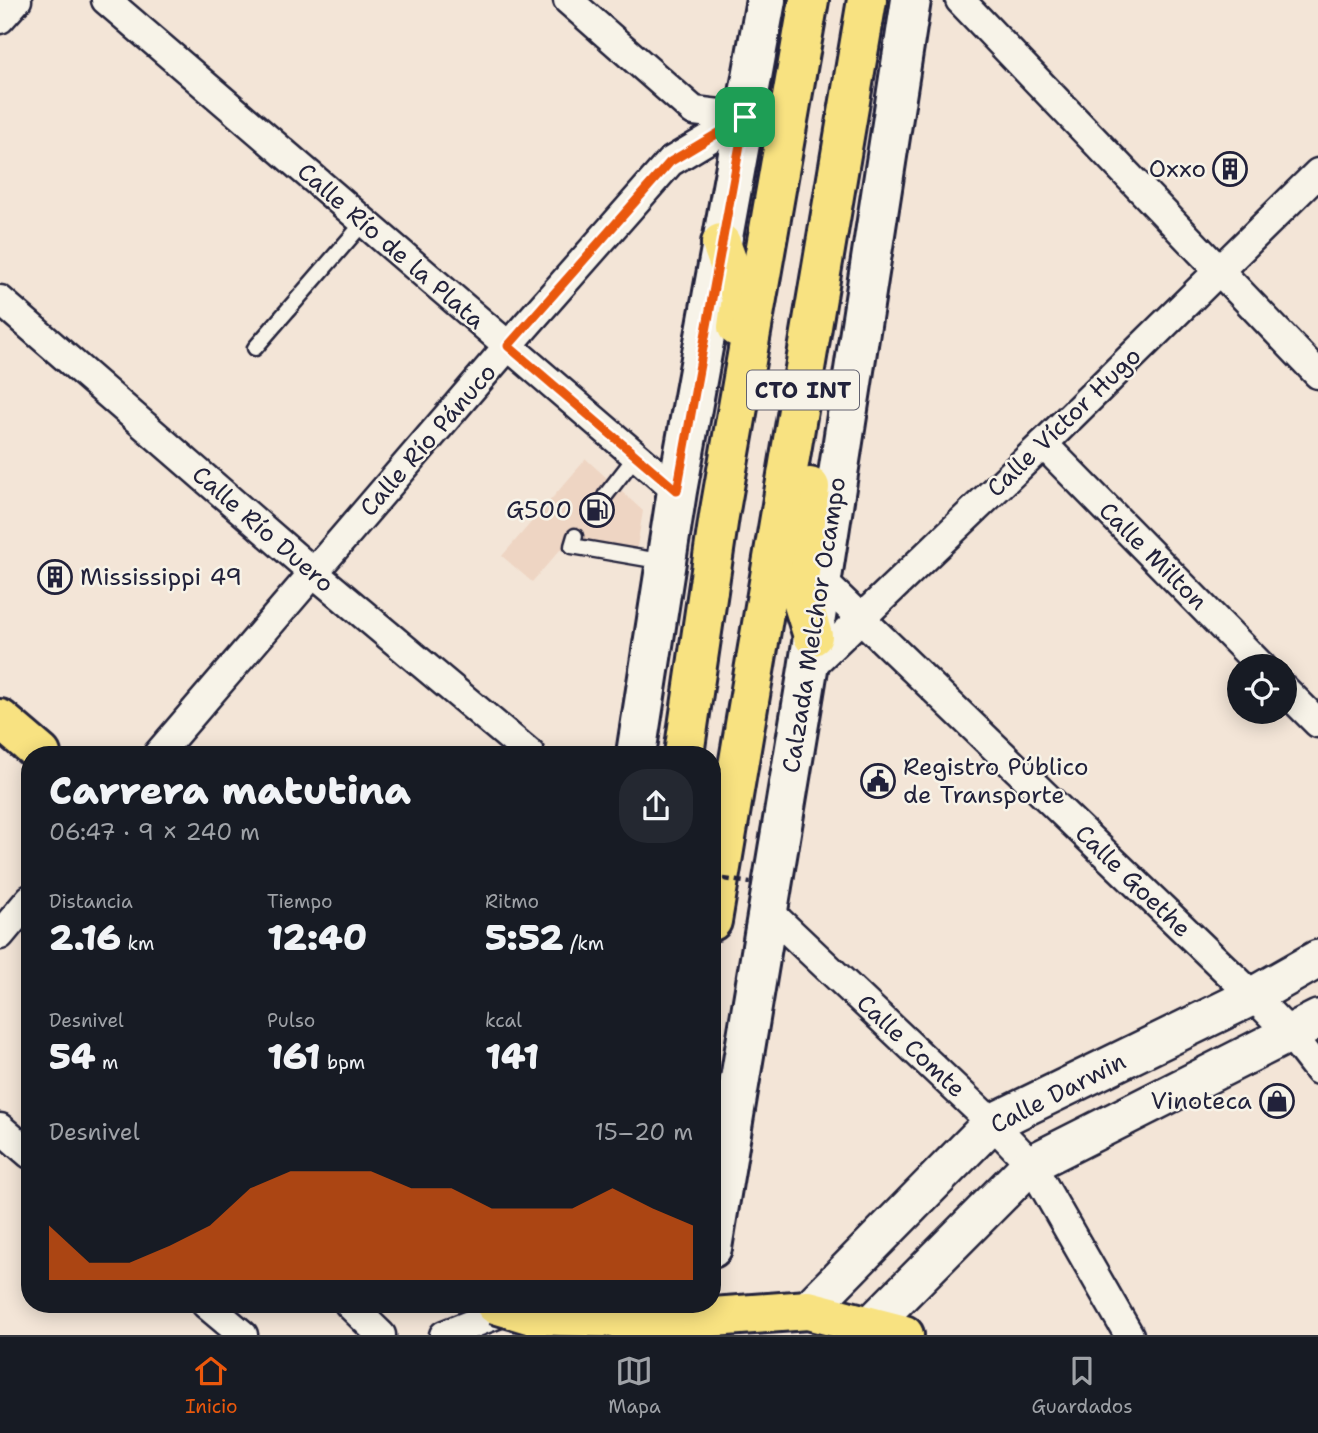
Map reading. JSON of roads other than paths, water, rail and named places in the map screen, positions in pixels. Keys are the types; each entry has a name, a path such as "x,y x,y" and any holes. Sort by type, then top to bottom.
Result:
{"main road":[{"path":"637,746 677,491 766,0"},
{"name":"CTO INT","path":"685,746 734,435 809,0"},
{"name":"CTO INT","path":"721,868 867,0"},
{"name":"Calzada Melchor Ocampo","path":"721,1181 759,897 811,653 911,0"},
{"path":"721,243 741,298 726,395 734,435"},
{"path":"804,384 816,439 798,588 811,653"},
{"path":"0,719 32,746"},
{"path":"547,1313 693,1320 808,1310 878,1332"}],"street":[{"path":"0,19 17,0"},
{"name":"Calle Río de la Plata","path":"106,0 677,491"},
{"path":"568,0 694,111 745,117"},
{"path":"960,0 1217,272 1318,374"},
{"name":"Calle Río Pánuco","path":"166,746 508,346 670,162 745,117"},
{"name":"Calle Víctor Hugo","path":"811,653 859,620 1043,444 1318,173"},
{"name":"Calle Río Duero","path":"0,300 314,573 520,746"},
{"name":"Calle Milton","path":"1043,444 1249,654"},
{"name":"Calle Goethe","path":"822,582 1253,996 1304,1026 1318,1070"},
{"path":"1297,703 1318,723"},
{"name":"Calle Comte","path":"759,897 1031,1164 1129,1335"},
{"path":"0,935 21,910"},
{"name":"Calle Darwin","path":"808,1310 992,1123 1253,996 1318,959"},
{"name":"Calle Darwin","path":"878,1332 1031,1164 1304,1026"},
{"path":"0,1128 21,1146"},
{"path":"217,1313 243,1335"},
{"path":"358,1313 381,1335"},
{"path":"444,1335 522,1313"}],"lane":[{"path":"255,348 364,222"},
{"path":"605,496 636,456"},
{"path":"575,536 572,546 666,562"}],"place":[{"name":"Oxxo","path":"1230,169"},
{"name":"G500","path":"597,510"},
{"name":"Mississippi 49","path":"55,577"},
{"name":"Registro Público de Transporte","path":"878,781"},
{"name":"Vinoteca","path":"1277,1101"}]}
